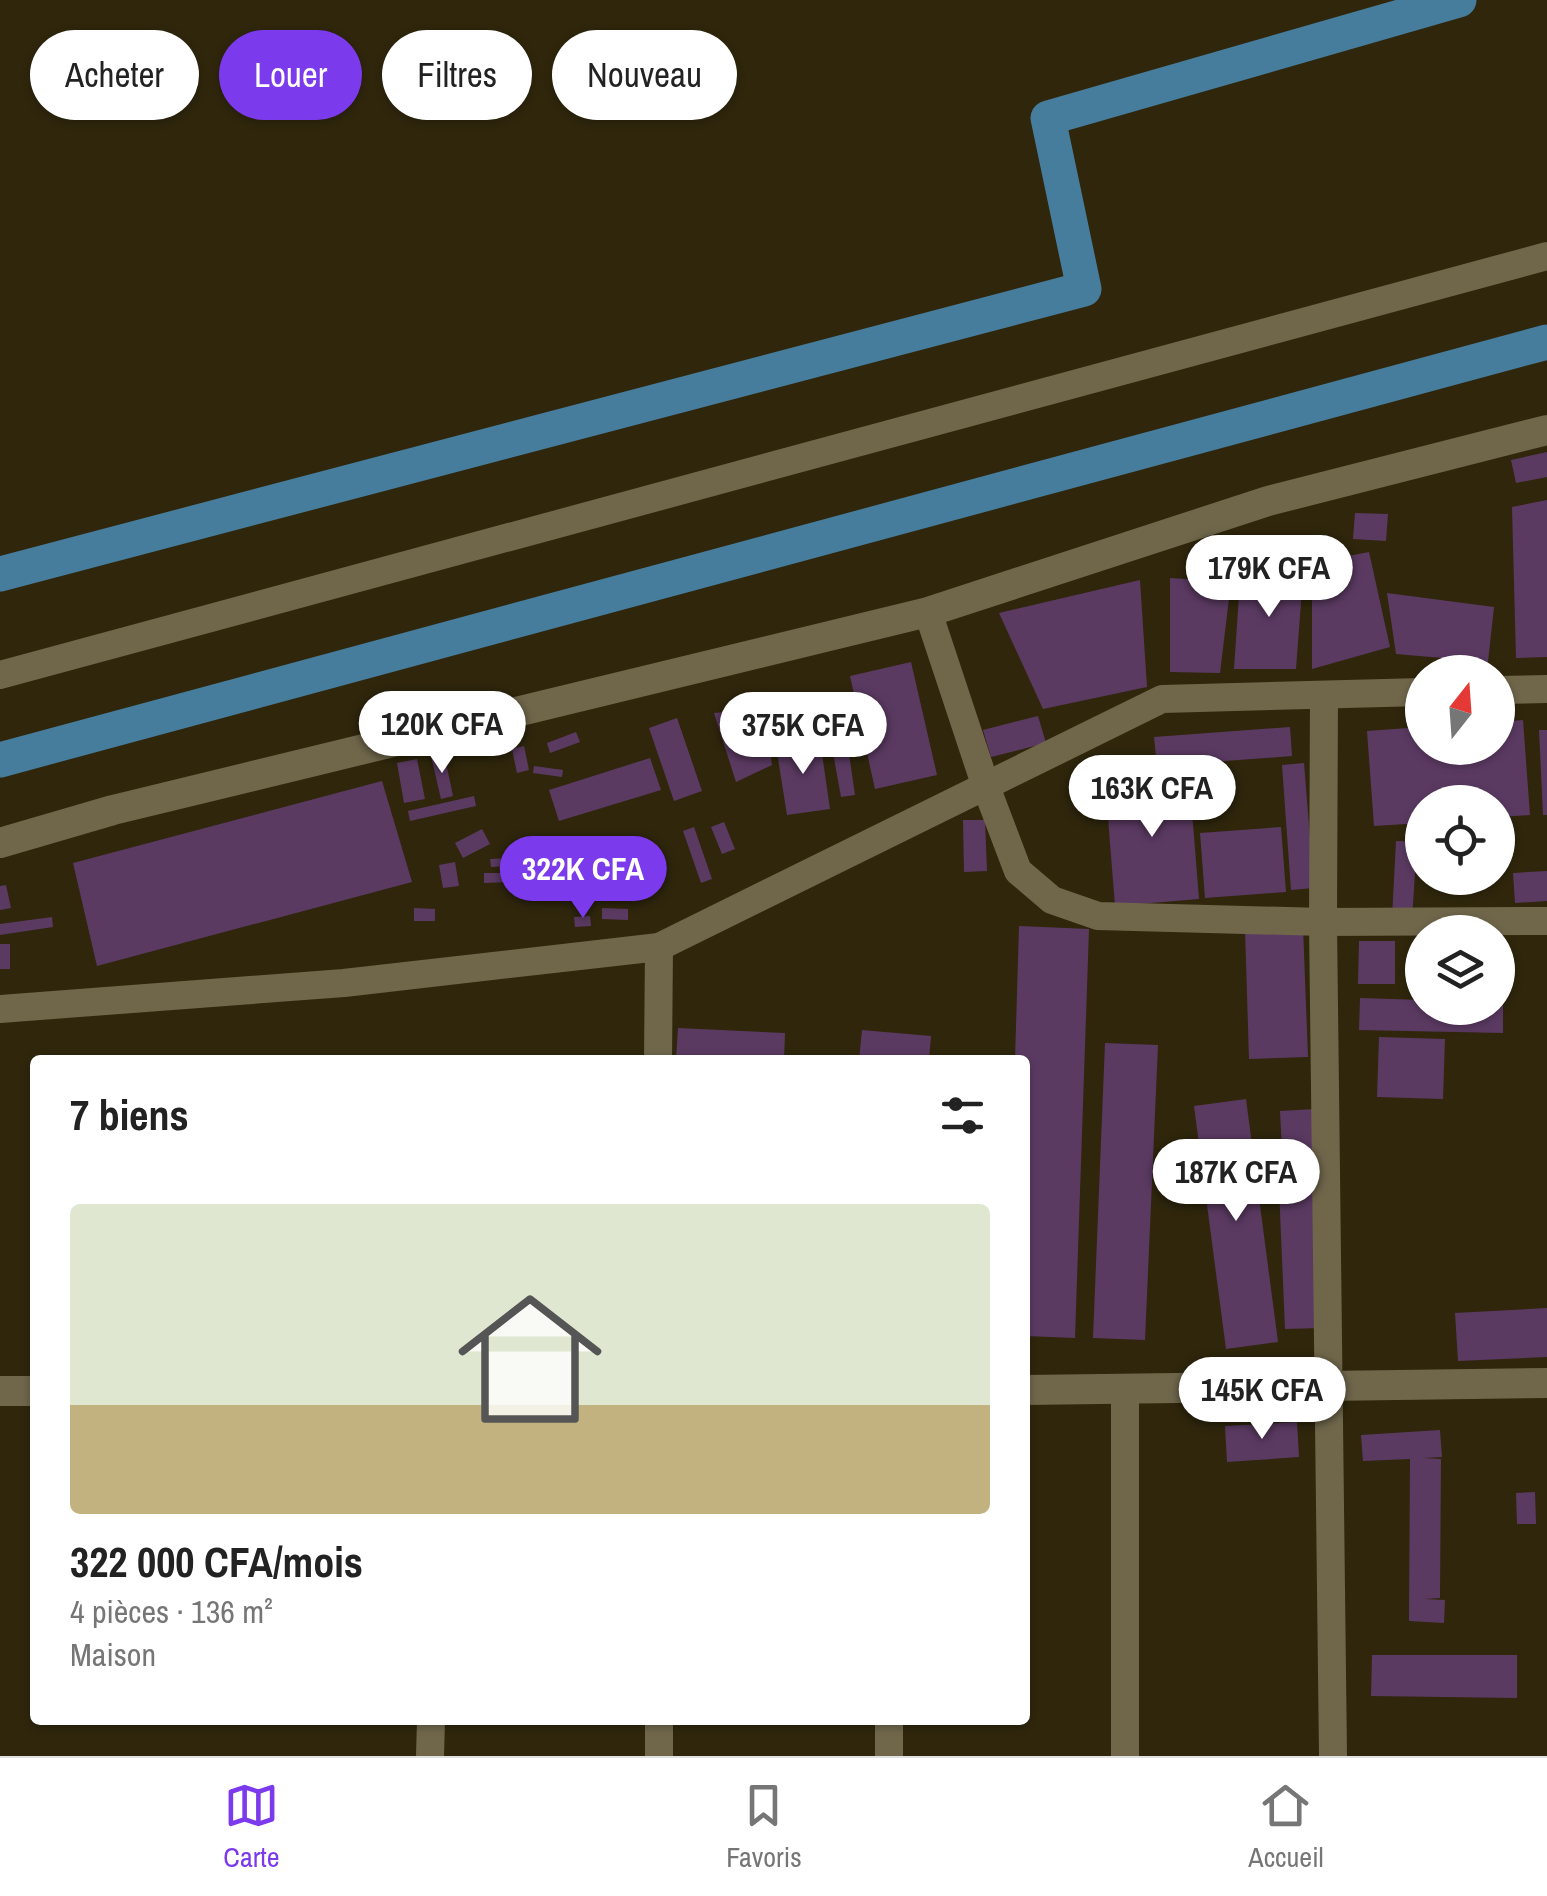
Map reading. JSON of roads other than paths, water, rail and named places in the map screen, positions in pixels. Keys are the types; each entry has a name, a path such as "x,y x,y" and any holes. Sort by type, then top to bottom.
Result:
{"street":[{"path":"0,675 1547,256"},
{"path":"0,844 113,810 928,612 1268,501 1547,430"},
{"path":"928,612 1018,871 1052,900 1098,916 1323,922 1547,921"},
{"path":"1515,690 1547,689"},
{"path":"0,1009 344,982 659,947 1162,699 1405,693"},
{"path":"1324,695 1323,922 1334,1756"},
{"path":"658,1055 659,947"},
{"path":"1030,1390 1547,1384"},
{"path":"1125,1388 1125,1756"},
{"path":"0,1391 30,1391"},
{"path":"430,1756 431,1725"},
{"path":"659,1725 659,1756"},
{"path":"889,1725 889,1756"}],"waterway":[{"path":"0,574 1084,289 1048,118 1459,0"},
{"path":"0,760 1547,342"}]}
